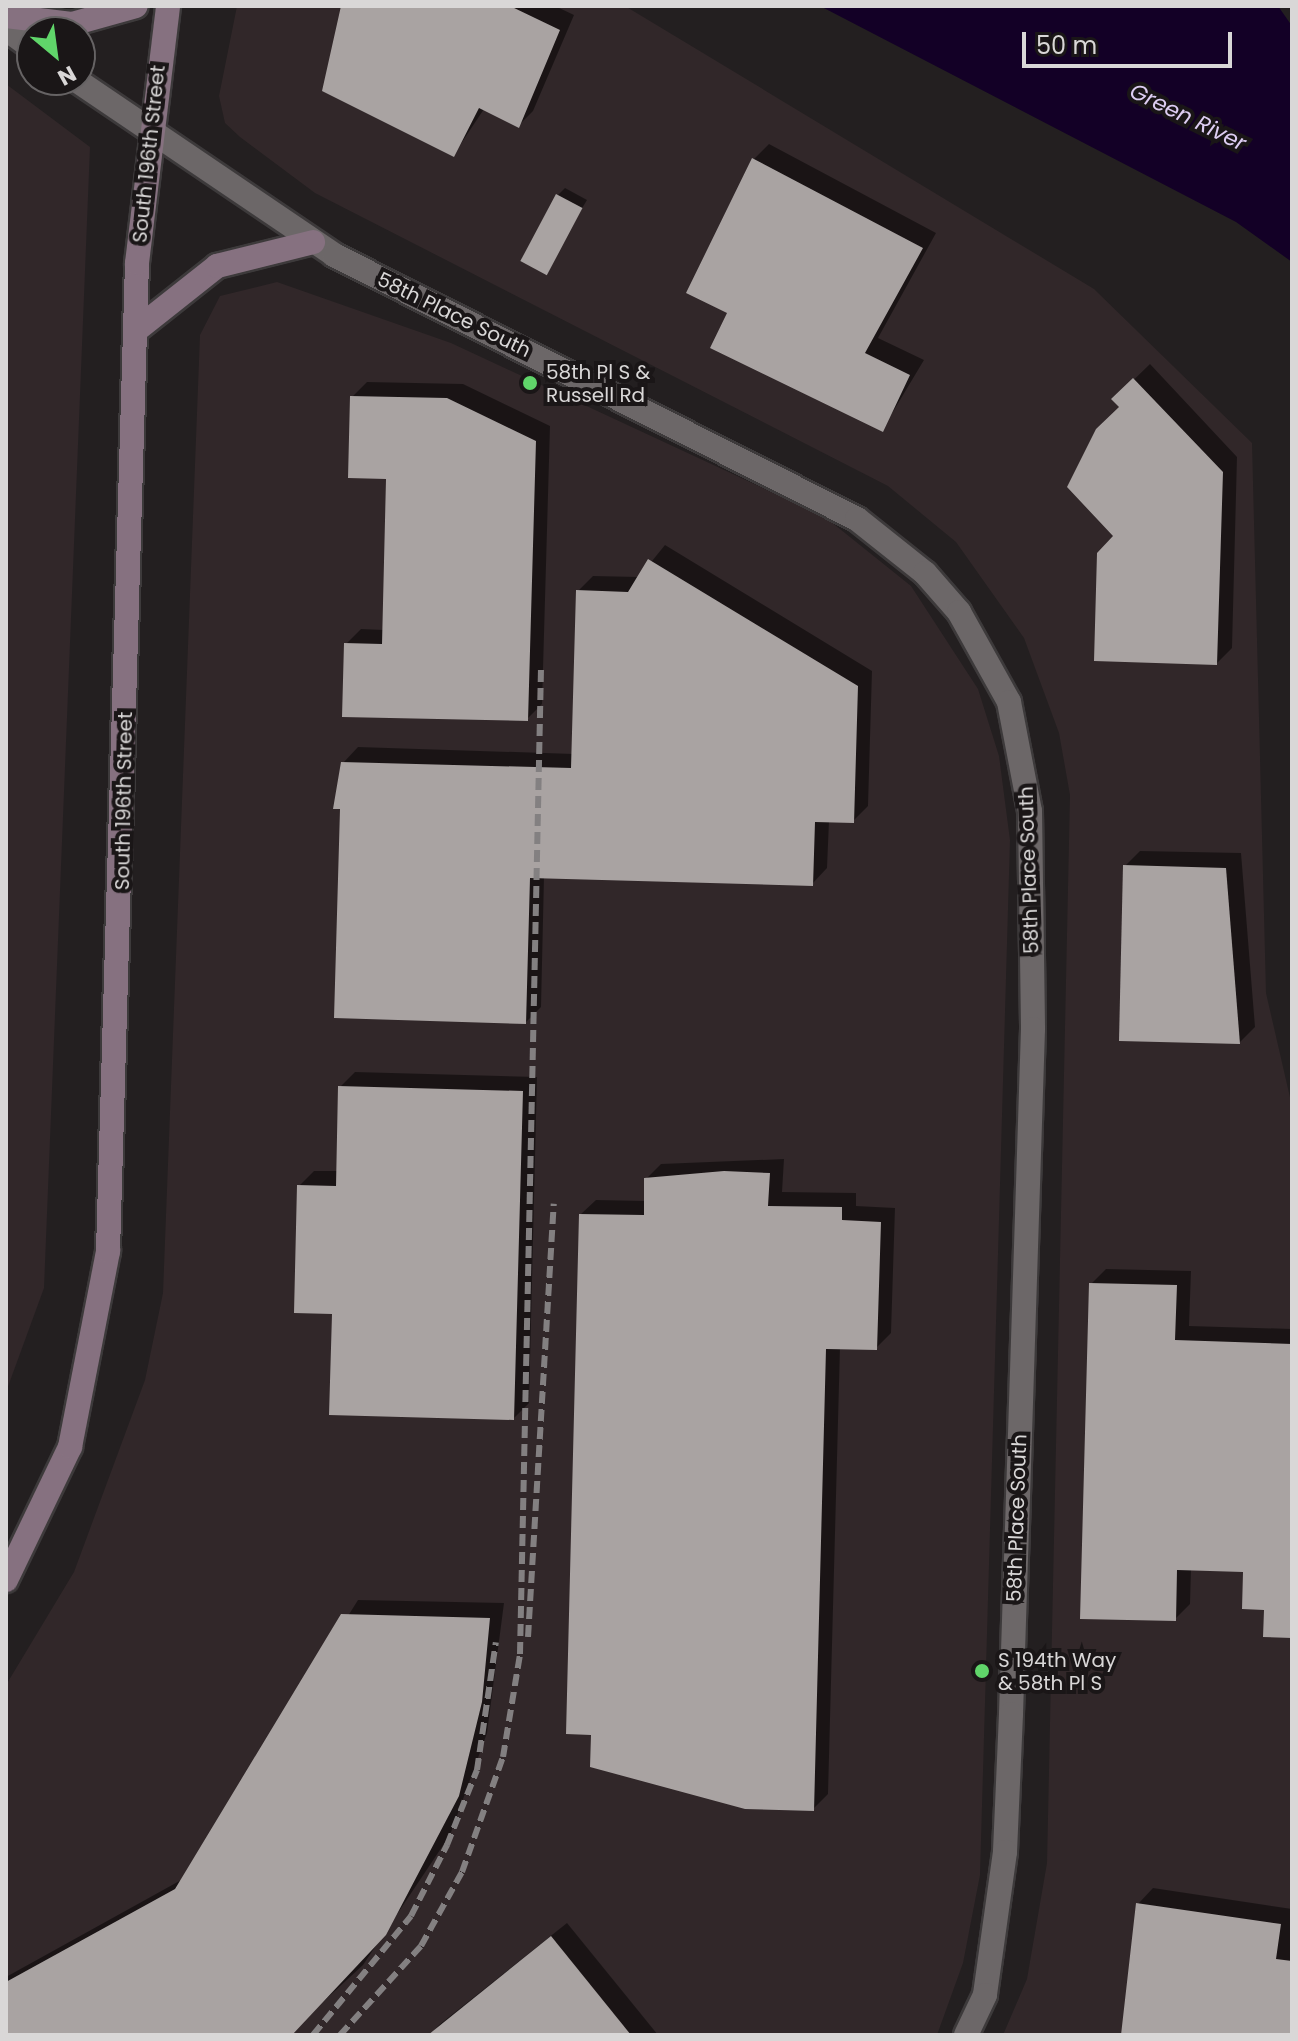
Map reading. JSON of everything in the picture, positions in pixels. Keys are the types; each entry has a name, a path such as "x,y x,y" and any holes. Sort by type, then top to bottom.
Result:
{"main road":[{"path":"6,16 85,23 136,6"},
{"name":"South 196th Street","path":"6,1580 70,1447 108,1251 135,331 150,134 168,6"},
{"path":"135,331 217,266 313,242"}],"street":[{"name":"58th Place South","path":"96,95 313,242 857,519 925,573 959,612 1009,702 1030,811 1033,1029 1011,1714 1001,1881 985,1995 966,2035"}],"shaded area":[{"path":"237,6 625,6 1094,289 1252,443 1266,993 1292,1106 1292,2035 1003,2035 1027,1979 1047,1863 1070,795 1059,733 1024,638 956,542 888,486 315,193 240,137 225,123 219,96"},
{"path":"6,84 16,92 16,96 22,96 90,147 44,1288 6,1392"},
{"path":"277,282 451,343 825,517 911,586 978,689 999,756 1010,840 980,1875 963,1963 937,2035 6,2035 6,1685 74,1572 145,1380 163,1293 200,335 220,296"}],"water":[{"name":"Green River","path":"820,6 1278,6 1292,26 1292,262 1236,222"}],"building":[{"path":"341,6 510,6 560,30 519,128 479,108 454,157 322,91"},
{"path":"752,158 923,248 865,353 910,375 883,432 710,348 727,313 686,293"},
{"path":"556,194 582,208 547,275 520,261"},
{"path":"1133,378 1223,472 1217,665 1094,661 1097,553 1113,536 1067,487 1096,429 1119,407 1111,399"},
{"path":"350,396 447,398 536,441 528,721 342,717 344,643 382,644 386,479 348,478"},
{"path":"648,559 858,686 854,823 815,822 813,886 530,878 526,1024 334,1018 340,809 333,809 341,762 571,768 576,590 628,592"},
{"path":"1123,865 1226,868 1240,1044 1119,1041"},
{"path":"338,1086 523,1091 514,1420 329,1415 332,1314 294,1313 297,1185 336,1186"},
{"path":"724,1171 770,1173 768,1206 842,1207 842,1220 881,1222 877,1350 826,1349 814,1811 745,1809 590,1767 591,1735 566,1734 579,1214 644,1215 644,1178"},
{"path":"1089,1283 1177,1285 1175,1340 1292,1344 1292,1638 1263,1637 1264,1610 1242,1609 1243,1572 1177,1570 1176,1621 1080,1619"},
{"path":"341,1614 490,1618 482,1702 459,1796 386,1935 292,2035 6,2035 6,1982 175,1889"},
{"path":"1136,1903 1281,1924 1276,1959 1292,1961 1292,2035 1121,2035"},
{"path":"551,1936 631,2035 428,2035"}],"railway":[{"path":"340,2035 421,1946 462,1872 503,1757 520,1654 541,669"},
{"path":"528,1637 554,1204"},
{"path":"313,2035 411,1916 447,1845 477,1770 496,1642"}],"place":[{"name":"58th Pl S & Russell Rd","path":"530,383"},
{"name":"S 194th Way & 58th Pl S","path":"982,1671"}]}
